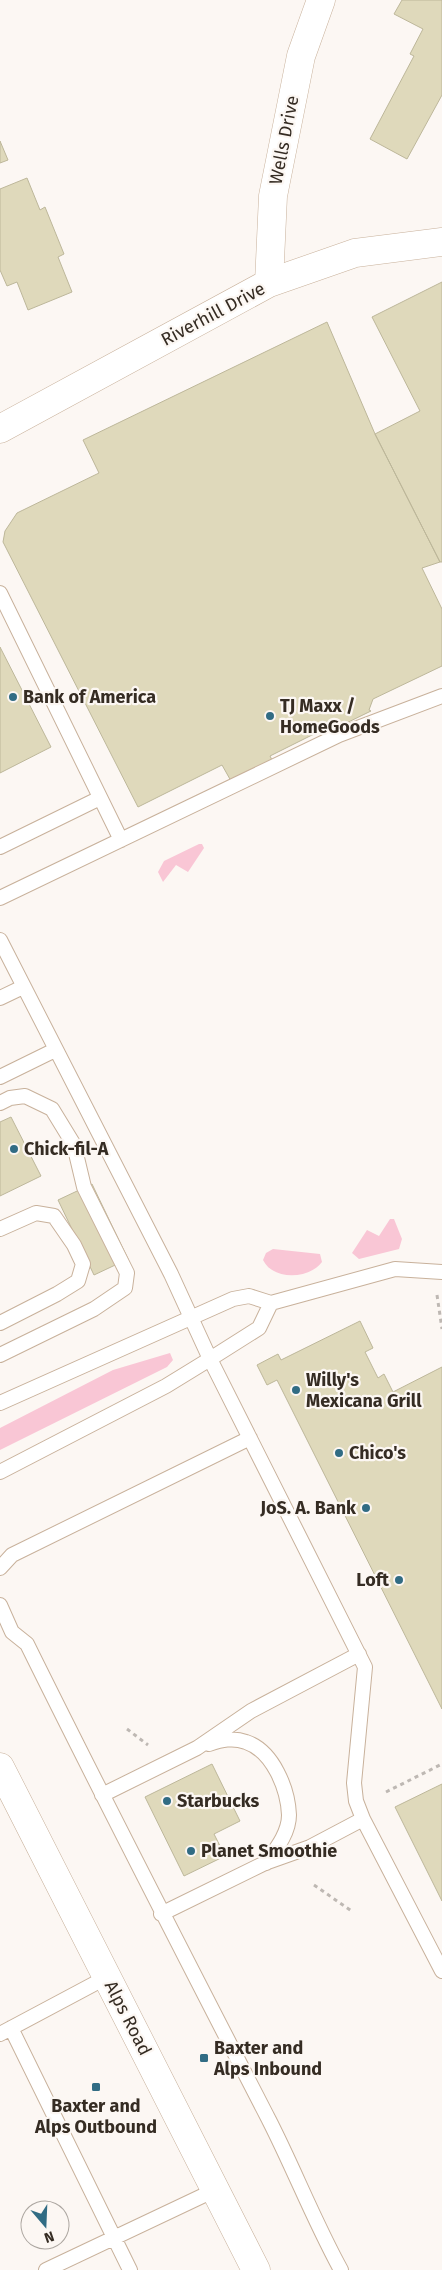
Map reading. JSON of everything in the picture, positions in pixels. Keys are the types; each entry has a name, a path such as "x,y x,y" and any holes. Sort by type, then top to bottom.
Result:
{"street":[{"name":"Wells Drive","path":"269,283 273,196 301,56 321,0"},
{"name":"Riverhill Drive","path":"0,429 269,283 355,254 442,242"},
{"name":"Alps Road","path":"0,1767 256,2270"}],"lane":[{"path":"0,593 121,840"},
{"path":"0,898 339,735 442,696"},
{"path":"0,848 100,798"},
{"path":"0,940 192,1316 210,1359 365,1667 354,1783 356,1801 363,1819 442,1971"},
{"path":"0,998 23,986"},
{"path":"0,1077 55,1050"},
{"path":"0,1103 10,1098 25,1096 52,1109 74,1145 84,1187 127,1272 125,1288 94,1309 0,1356"},
{"path":"0,1229 36,1213 54,1216 74,1245 83,1264 78,1281 0,1323"},
{"path":"0,1403 233,1299 248,1296 271,1303 395,1269 442,1272"},
{"path":"0,1472 166,1386 210,1359 259,1328 271,1303"},
{"path":"0,1568 12,1554 250,1438"},
{"path":"0,1606 12,1632 27,1644 161,1914 275,2132 309,2209 341,2270"},
{"path":"197,1748 251,1711 358,1654"},
{"path":"102,1795 197,1748 224,1739 247,1742 265,1755 277,1772 286,1794 289,1816 281,1843 265,1863"},
{"path":"161,1914 265,1863 310,1847 363,1819"},
{"path":"107,1977 5,2031 130,2270"},
{"path":"46,2270 215,2190"}],"path":[{"path":"438,1302 442,1329"},
{"path":"127,1729 155,1750"},
{"path":"386,1792 442,1764"},
{"path":"314,1885 353,1912"}],"shaded area":[{"path":"202,844 204,848 188,872 176,865 163,882 158,872 164,861"},
{"path":"390,1219 394,1219 402,1239 399,1249 359,1259 352,1253 367,1230 379,1236"},
{"path":"273,1249 320,1254 322,1262 309,1272 301,1274 292,1275 275,1272 263,1260 266,1253"},
{"path":"170,1353 173,1360 167,1367 0,1450 0,1428 113,1370"}],"building":[{"path":"402,0 442,0 442,95 407,159 370,139 414,56 410,54 423,29 394,14"},
{"path":"0,141 8,160 0,163"},
{"path":"27,178 40,210 45,207 64,254 58,257 72,292 28,310 17,282 7,286 0,270 0,189"},
{"path":"442,282 442,562 440,562 375,434 420,411 372,317"},
{"path":"327,322 375,434 440,562 422,568 442,609 442,666 373,699 369,710 371,711 332,730 330,726 270,756 272,760 231,781 222,765 138,807 3,542 5,531 17,513 99,473 83,440"},
{"name":"Bank of America","path":"0,647 51,747 0,773"},
{"name":"Chick-fil-A","path":"11,1117 41,1176 0,1196 0,1122"},
{"path":"92,1184 128,1259 94,1275 58,1200"},
{"path":"360,1321 373,1348 365,1352 378,1378 384,1374 393,1392 442,1367 442,1709 277,1380 267,1385 257,1365 278,1354 281,1360"},
{"path":"212,1764 240,1821 214,1834 225,1856 184,1876 145,1797"},
{"path":"442,1784 442,1901 395,1807"}],"place":[{"name":"Bank of America","path":"13,697"},
{"name":"TJ Maxx / HomeGoods","path":"270,716"},
{"name":"Chick-fil-A","path":"14,1149"},
{"name":"Willy's Mexicana Grill","path":"296,1390"},
{"name":"Chico's","path":"339,1453"},
{"name":"JoS. A. Bank","path":"366,1508"},
{"name":"Loft","path":"399,1580"},
{"name":"Starbucks","path":"167,1801"},
{"name":"Planet Smoothie","path":"191,1851"},
{"name":"Baxter and Alps Inbound","path":"204,2058"},
{"name":"Baxter and Alps Outbound","path":"96,2087"}]}
